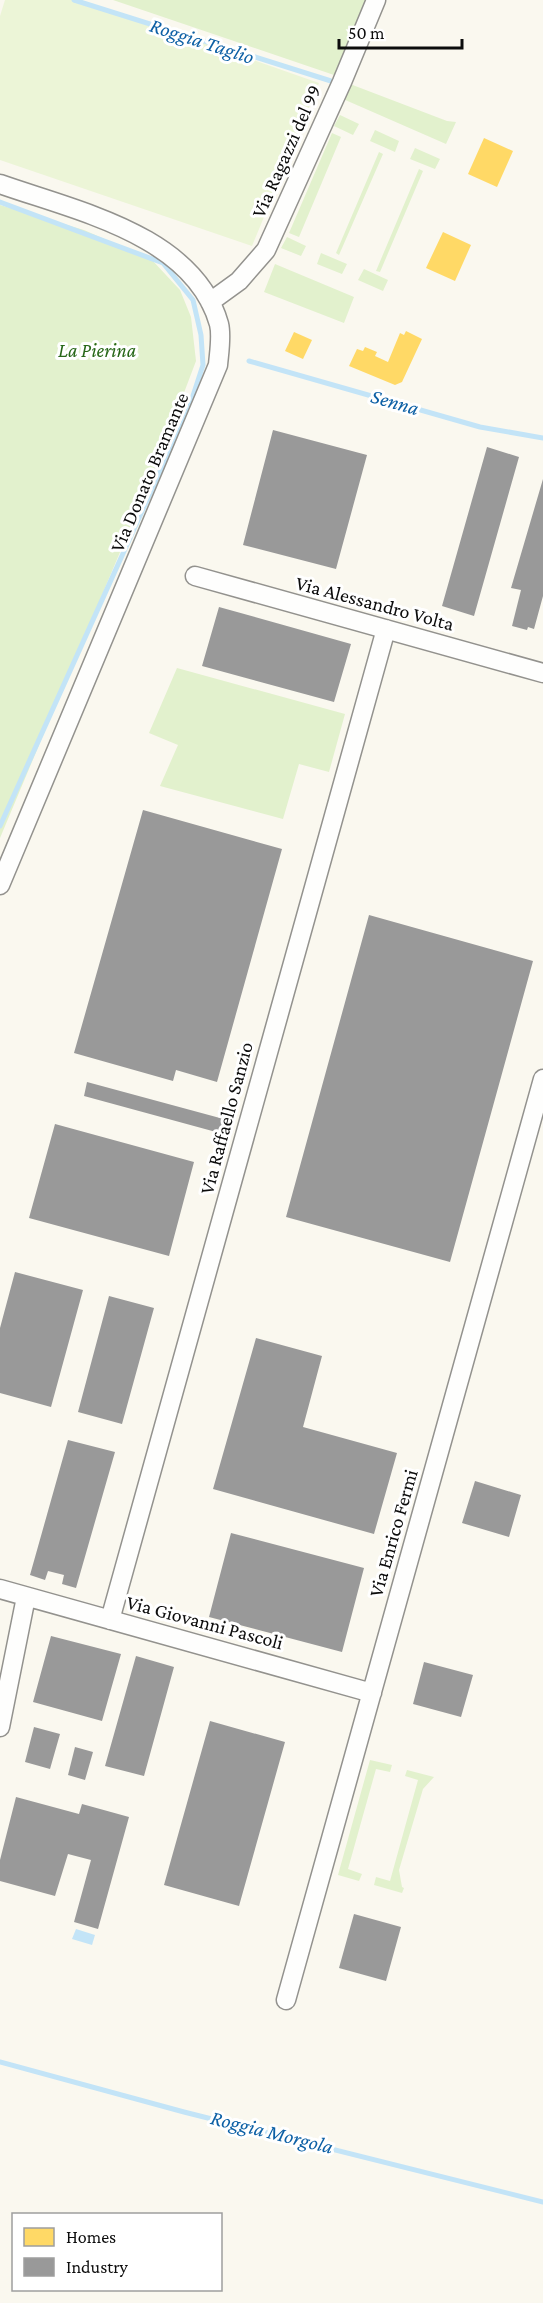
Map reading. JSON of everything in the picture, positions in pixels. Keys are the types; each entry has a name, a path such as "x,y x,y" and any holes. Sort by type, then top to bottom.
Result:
{"street":[{"name":"Via Ragazzi del 99","path":"210,302 239,281 266,250 333,103 376,0"},
{"name":"Via Donato Bramante","path":"0,184 133,231 175,258 196,280 210,302 220,326 218,365 0,885"},
{"name":"Via Alessandro Volta","path":"195,576 543,673"},
{"name":"Via Raffaello Sanzio","path":"110,1620 386,629"},
{"name":"Via Enrico Fermi","path":"286,2000 543,1079"},
{"name":"Via Giovanni Pascoli","path":"0,1589 372,1693"},
{"path":"0,1727 26,1597"}],"green space":[{"path":"5,0 81,0 319,83 252,246 0,160 0,16"},
{"path":"113,0 366,0 334,75"},
{"path":"350,84 447,121 456,122 446,144 343,99"},
{"path":"340,115 359,124 353,135 334,126"},
{"path":"375,130 399,141 395,152 370,141"},
{"path":"332,133 341,137 299,237 289,233"},
{"path":"415,148 440,159 435,169 410,159"},
{"path":"379,152 383,154 339,255 336,253"},
{"path":"419,169 423,171 380,272 376,271"},
{"name":"La Pierina","path":"0,205 84,230 152,260 180,290 191,317 196,361 157,464 0,838"},
{"path":"287,237 306,246 301,256 281,248"},
{"path":"321,253 347,264 342,274 317,264"},
{"path":"275,264 354,297 344,323 264,292"},
{"path":"364,269 388,280 383,291 358,280"},
{"path":"177,668 345,714 329,772 299,764 283,819 160,786 178,745 149,733"},
{"path":"370,1760 392,1765 390,1772 376,1769 348,1869 362,1874 359,1881 338,1875"},
{"path":"407,1770 434,1777 423,1789 399,1870 404,1888 402,1893 374,1885 376,1877 390,1881 418,1780 405,1776"}],"water":[{"path":"76,1929 95,1935 92,1945 72,1939"}],"building: Homes":[{"path":"484,138 513,151 497,187 468,174"},
{"path":"443,232 471,245 455,281 426,268"},
{"path":"406,331 422,339 402,382 395,385 349,366 357,349 363,351 365,347 377,352 375,356 388,362 400,333 404,335"},
{"path":"294,332 312,340 303,359 285,351"}],"building: Industry":[{"path":"273,430 367,455 336,569 243,545"},
{"path":"487,447 519,457 474,616 442,606"},
{"path":"543,479 543,596 534,629 528,627 527,630 512,626 521,590 511,588"},
{"path":"219,607 351,644 334,702 202,666"},
{"path":"143,810 282,849 217,1082 176,1070 173,1081 74,1053"},
{"path":"369,915 533,961 450,1262 286,1217"},
{"path":"87,1082 231,1121 227,1135 84,1096"},
{"path":"55,1124 194,1162 169,1256 29,1218"},
{"path":"15,1272 83,1290 51,1407 0,1393 0,1328"},
{"path":"109,1296 154,1308 122,1424 78,1412"},
{"path":"256,1338 322,1356 303,1427 397,1453 374,1534 213,1489"},
{"path":"68,1440 115,1452 76,1588 62,1584 64,1575 48,1571 45,1580 30,1575"},
{"path":"475,1481 521,1495 509,1537 462,1523"},
{"path":"231,1533 364,1568 342,1652 209,1617"},
{"path":"51,1636 121,1654 102,1721 33,1702"},
{"path":"136,1656 174,1667 144,1776 105,1766"},
{"path":"424,1662 473,1675 461,1717 413,1704"},
{"path":"210,1721 285,1742 239,1906 164,1885"},
{"path":"34,1727 60,1734 50,1769 25,1762"},
{"path":"75,1747 93,1752 85,1780 68,1775"},
{"path":"16,1797 79,1814 82,1804 129,1817 98,1929 74,1922 91,1860 68,1854 55,1896 0,1881 0,1860"},
{"path":"354,1914 401,1927 386,1981 339,1968"}],"waterway":[{"name":"Roggia Taglio","path":"74,0 331,81"},
{"path":"0,202 163,263 193,300 201,335 203,365 190,405 0,826"},
{"name":"Senna","path":"249,361 480,427 543,438"},
{"name":"Roggia Morgola","path":"0,2062 184,2112 543,2202"}]}
